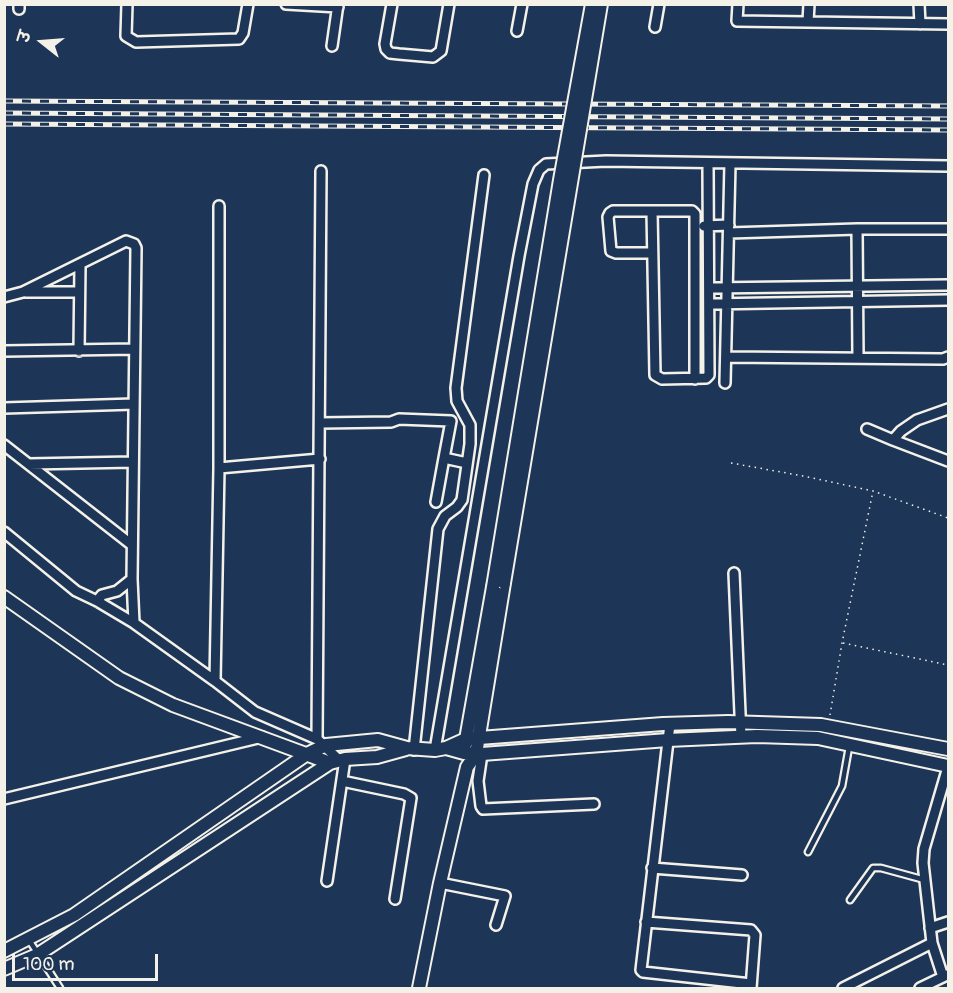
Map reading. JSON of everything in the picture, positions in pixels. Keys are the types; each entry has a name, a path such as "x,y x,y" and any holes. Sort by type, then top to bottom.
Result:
{"street":[{"path":"128,4 126,36 136,42 239,39 243,33 248,4"},
{"path":"286,4 338,6 332,46"},
{"path":"392,4 386,48 390,52 399,54 433,57 441,51 449,4"},
{"path":"517,31 522,4"},
{"path":"499,585 560,180 592,4"},
{"path":"419,988 440,883 473,767 472,739 601,4"},
{"path":"655,27 659,4"},
{"path":"738,4 737,21 948,24"},
{"path":"808,4 808,22"},
{"path":"919,4 920,24"},
{"path":"440,749 519,256 533,184 539,170 546,164 606,161 948,166"},
{"path":"725,383 730,163"},
{"path":"652,211 656,375 662,379 706,378 709,375 708,164"},
{"path":"321,171 321,742"},
{"path":"411,749 438,529 445,516 462,500 470,425 457,401 456,388 484,175"},
{"path":"215,681 219,468 219,206"},
{"path":"652,253 616,253 611,250 608,217 612,211 694,212 695,379"},
{"path":"695,226 729,229 948,229"},
{"path":"857,229 858,358"},
{"path":"4,297 23,292 126,241 134,244 136,248 132,545 134,622"},
{"path":"79,351 80,265"},
{"path":"709,288 948,285"},
{"path":"23,292 79,292"},
{"path":"709,304 948,300"},
{"path":"4,351 134,349"},
{"path":"726,357 944,359 948,357"},
{"path":"4,408 134,404"},
{"path":"893,440 917,420 948,409"},
{"path":"320,423 391,422 399,419 451,421 436,502"},
{"path":"867,429 948,461"},
{"path":"4,445 132,545"},
{"path":"444,458 483,472"},
{"path":"219,468 320,459"},
{"path":"29,464 133,462"},
{"path":"4,532 76,591 134,622 255,712 321,742 338,760 342,781 327,881"},
{"path":"734,573 741,737"},
{"path":"97,601 102,595 117,591 132,579"},
{"path":"4,597 119,678 172,705 307,754 338,760 377,757 411,749 440,749 474,753 741,737 818,738 948,767 924,849 932,943 946,976 920,988"},
{"path":"440,749 472,739 670,724 741,723 828,726 948,749"},
{"path":"646,922 751,930 755,935 751,986 643,972 640,967 670,724"},
{"path":"4,799 262,737"},
{"path":"4,951 74,915 321,742 378,740 411,749"},
{"path":"4,969 38,955 338,760"},
{"path":"473,767 483,809 594,804"},
{"path":"342,781 404,794 411,798 395,899"},
{"path":"652,868 742,874"},
{"path":"440,883 505,896 496,926"},
{"path":"930,928 948,922"},
{"path":"843,988 932,943"}],"lane":[{"path":"808,852 842,786 849,744"},
{"path":"850,900 873,868 925,880"},
{"path":"28,939 60,988"}],"path":[{"path":"731,463 873,491 948,518"},
{"path":"828,726 842,643 873,491"},
{"path":"842,643 948,665"}],"railway":[{"path":"4,101 948,106"},
{"path":"4,113 948,119"},
{"path":"4,124 948,130"}]}
